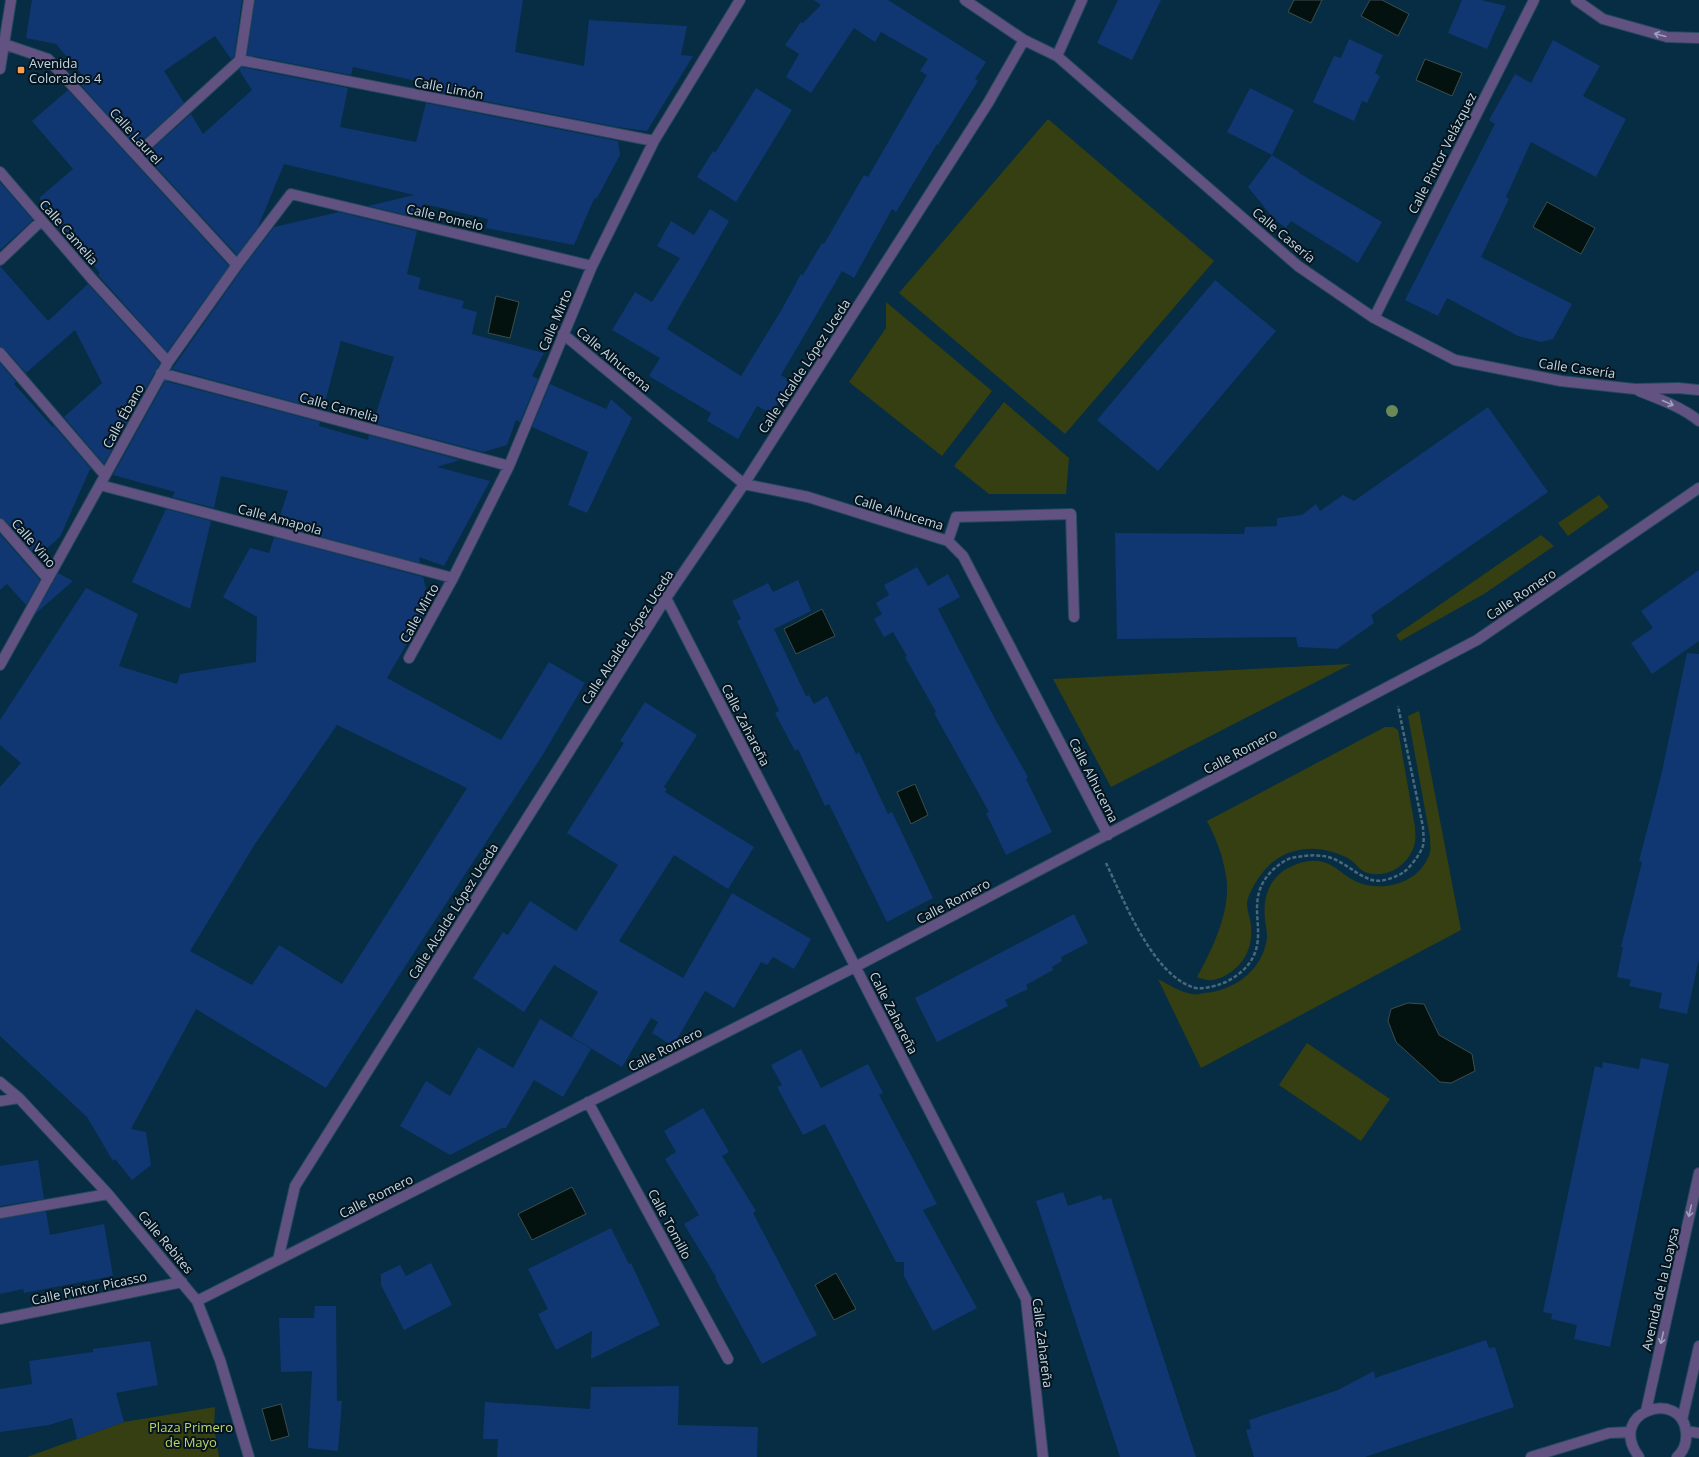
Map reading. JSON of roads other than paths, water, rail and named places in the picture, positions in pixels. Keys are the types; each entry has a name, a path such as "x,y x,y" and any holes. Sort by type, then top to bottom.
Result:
{"street":[{"path":"0,69 11,0"},
{"path":"136,155 240,60 249,0"},
{"name":"Calle Mirto","path":"409,658 453,578 509,466 592,266 654,141 740,0"},
{"name":"Calle Casería","path":"965,0 1024,40 1057,56 1298,266 1374,318 1455,360 1561,381 1635,389 1678,388 1699,390"},
{"path":"1057,56 1082,0"},
{"name":"Calle Pintor Velázquez","path":"1374,318 1534,0"},
{"path":"1576,0 1603,19 1667,37 1699,38"},
{"name":"Calle Alcalde López Uceda","path":"278,1260 295,1186 666,598 744,484 988,103 1024,40"},
{"name":"Calle Laurel","path":"4,44 48,59 237,265"},
{"name":"Calle Limón","path":"240,60 654,141"},
{"name":"Calle Camelia","path":"0,172 41,221 168,362"},
{"name":"Calle Pomelo","path":"291,194 592,266"},
{"name":"Calle Ébano","path":"0,665 161,373 237,265 291,194"},
{"path":"0,260 41,221"},
{"name":"Calle Alhucema","path":"563,334 744,484 808,497 948,541 963,556 1108,835"},
{"path":"0,353 104,475"},
{"name":"Calle Camelia","path":"161,373 509,466"},
{"name":"Calle Casería","path":"1635,389 1680,409 1699,421"},
{"name":"Calle Amapola","path":"100,485 453,578"},
{"name":"Calle Romero","path":"197,1301 855,967 1477,640 1699,488"},
{"path":"948,541 956,517 1071,514 1074,617"},
{"name":"Calle Vino","path":"0,524 48,579"},
{"name":"Calle Zahareña","path":"666,598 1026,1299 1043,1457"},
{"name":"Calle Rebites","path":"0,1082 19,1098 108,1194 197,1301 220,1360 249,1457"},
{"path":"0,1101 19,1098"},
{"name":"Calle Tomillo","path":"588,1102 728,1359"},
{"name":"Avenida de la Loaysa","path":"1646,1411 1699,1173"},
{"path":"0,1213 108,1194"},
{"name":"Calle Pintor Picasso","path":"0,1319 182,1282"},
{"path":"1682,1420 1699,1346"},
{"path":"1639,1457 1634,1450 1630,1432 1638,1416 1654,1408 1662,1408 1673,1412 1682,1420 1686,1431 1687,1440 1685,1448 1677,1457"},
{"path":"1686,1431 1699,1433"},
{"path":"1532,1457 1609,1433 1630,1432"}],"place":[{"name":"Avenida Colorados 4","path":"21,70"}],"park label":[{"name":"Plaza Primero de Mayo","path":"191,1434"}]}
